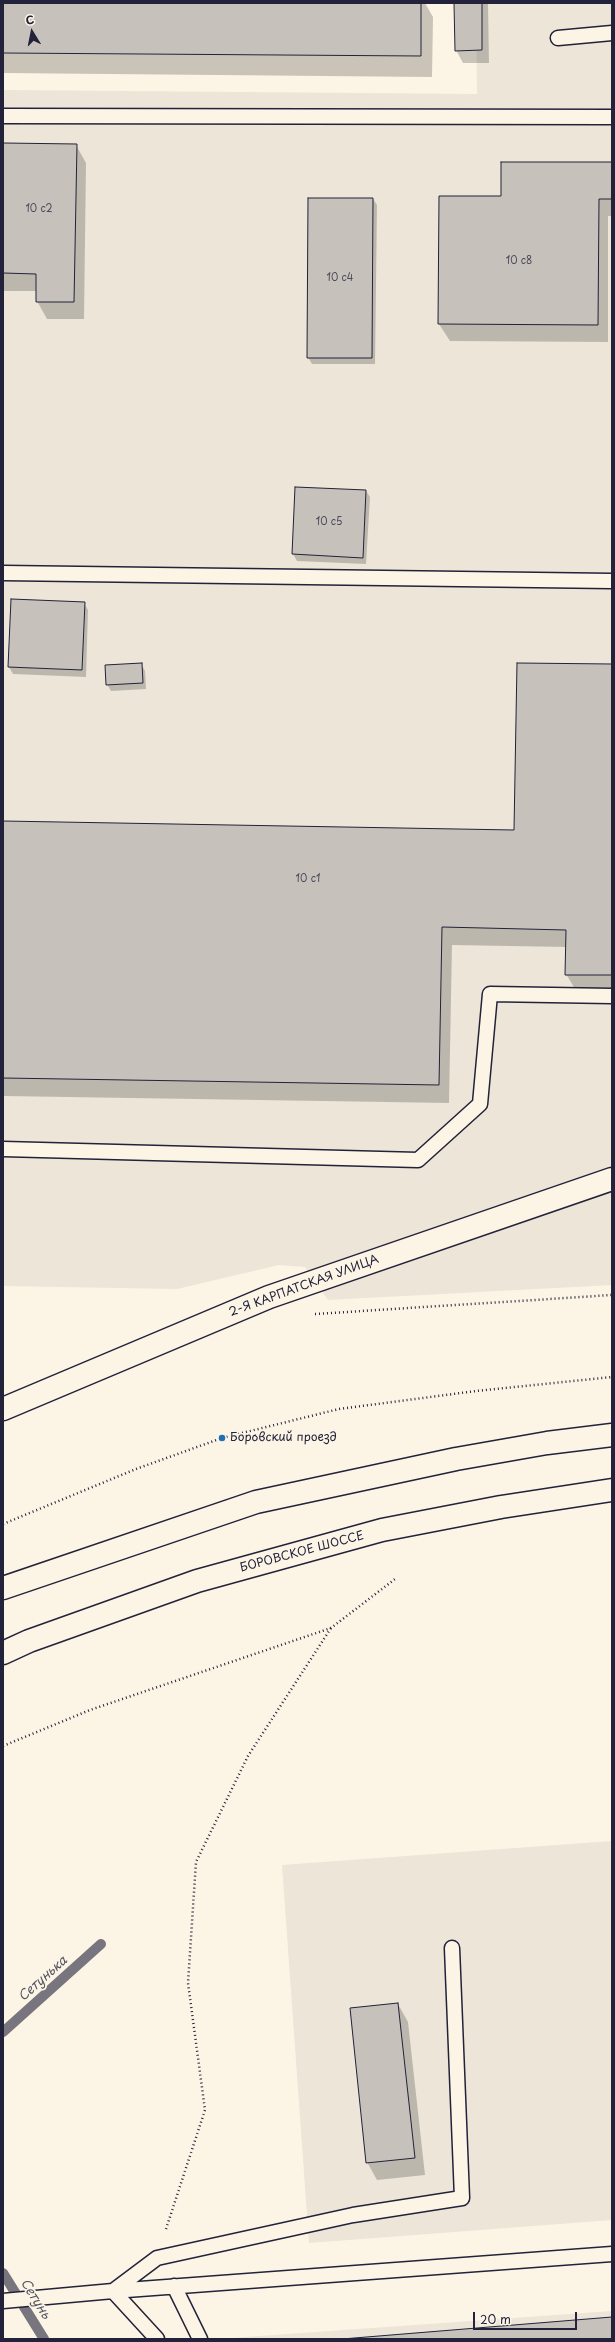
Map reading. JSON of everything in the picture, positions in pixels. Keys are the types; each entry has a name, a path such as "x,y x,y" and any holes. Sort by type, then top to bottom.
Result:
{"main road":[{"name":"2-Я КАРПАТСКАЯ УЛИЦА","path":"3,1409 269,1297 612,1179"},
{"path":"3,1588 256,1502 456,1459 547,1443 612,1435"},
{"name":"БОРОВСКОЕ ШОССЕ","path":"3,1653 29,1641 198,1581 382,1530 501,1507 612,1490"}],"lane":[{"path":"558,38 612,33"},
{"path":"3,116 612,117"},
{"path":"3,573 612,581"},
{"path":"3,1150 418,1160 480,1104 490,994 612,996"},
{"path":"113,2291 157,2258 353,2215 462,2198 452,1948"},
{"path":"3,2300 612,2254"},
{"path":"174,2286 200,2339"},
{"path":"113,2291 157,2339"}],"path":[{"path":"306,1315 612,1295"},
{"path":"3,1524 136,1469 222,1438 339,1409 476,1391 612,1377"},
{"path":"3,1746 90,1710 331,1628 395,1579"},
{"path":"157,2258 206,2110 188,1984 196,1862 248,1756 331,1628"}],"shaded area":[{"path":"476,3 612,3 612,1285 328,1300 305,1267 279,1265 177,1289 3,1286 3,90 477,94"},
{"path":"612,1841 612,2220 309,2243 282,1865"},
{"path":"612,2311 612,2339 217,2339"}],"building":[{"path":"3,3 421,3 421,56 3,53"},
{"path":"454,3 482,3 482,50 455,51"},
{"path":"3,143 77,144 74,302 36,302 36,274 3,273"},
{"path":"501,162 612,162 612,199 599,199 598,325 438,324 439,196 501,196"},
{"path":"308,198 373,198 372,358 307,358"},
{"path":"295,487 366,490 363,558 292,554"},
{"path":"11,599 85,602 82,670 8,667"},
{"path":"142,663 143,683 106,685 105,665"},
{"path":"517,663 612,664 612,975 565,975 566,930 442,927 439,1085 3,1078 3,821 514,830"},
{"path":"398,2003 415,2158 366,2163 350,2008"},
{"path":"612,2317 612,2339 342,2339"}],"waterway":[{"name":"Сетунька","path":"3,2032 101,1944"},
{"name":"Сетунь","path":"3,2273 44,2339"}],"place":[{"name":"Боровский проезд","path":"222,1438"}]}
